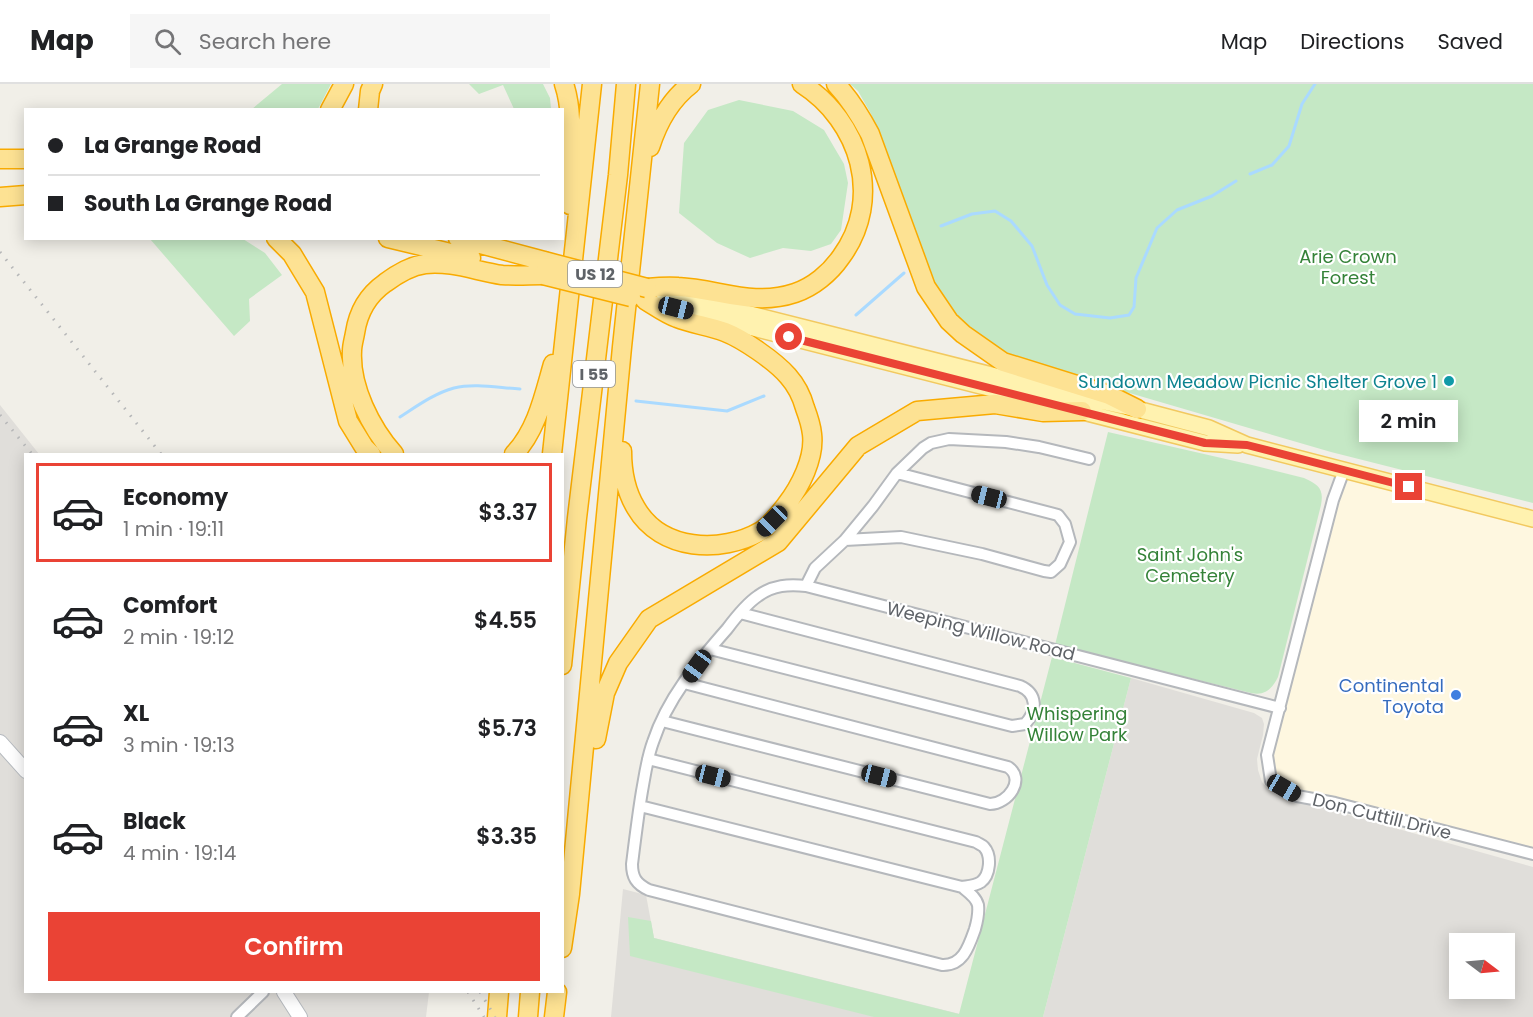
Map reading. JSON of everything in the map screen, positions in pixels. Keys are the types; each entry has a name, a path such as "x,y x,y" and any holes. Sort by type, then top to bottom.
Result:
{"highway":[{"path":"331,108 344,84"},
{"path":"368,108 373,84"},
{"path":"564,84 567,93 570,134 569,194 576,240"},
{"name":"I 55","path":"552,453 592,84"},
{"name":"I 55","path":"564,645 617,187 626,84"},
{"path":"564,934 570,894 622,347 650,84"},
{"path":"637,210 644,170 655,130 667,109 691,84"},
{"path":"646,294 677,302 767,299 797,292 812,284 839,260 851,243 859,223 863,202 858,157 854,144 840,121 821,98 802,84"},
{"path":"836,84 848,97 870,134 926,287 949,321 963,334 1003,362 1109,395 1137,409"},
{"path":"0,159 24,159"},
{"path":"0,197 24,195"},
{"path":"278,240 292,254 315,292 348,421 370,453"},
{"name":"US 12","path":"401,240 502,255"},
{"name":"US 12","path":"463,240 544,268 646,294"},
{"path":"393,453 385,445 361,401 352,367 356,325 367,301 379,288 401,271 425,264 459,265 502,255"},
{"path":"622,347 622,470 631,498 645,521 661,534 677,541 700,546 726,545 742,541 763,530 795,494 806,472 812,448 812,435 802,397 788,376 759,351 677,302 646,294"},
{"path":"515,453 532,428 542,402 566,316"},
{"path":"570,894 579,867 597,727 605,693 618,663 649,619 778,542 858,446 917,411 994,404 1043,412 1082,411"},
{"path":"496,1017 499,993"},
{"path":"528,1017 530,993"},
{"path":"554,1017 557,993"}],"main road":[{"path":"677,302 1137,409 1209,428 1247,445 1533,519"},
{"path":"677,302 1205,443 1247,445"}],"street":[{"path":"806,586 815,568 845,540 897,473 931,442 949,439 1006,442 1089,459"},
{"path":"1280,708 1333,500 1344,470"},
{"path":"845,540 901,537 982,554 1044,571 1051,572 1060,564 1070,542 1065,524 1058,515 897,473"},
{"name":"Weeping Willow Road","path":"962,887 976,900 977,923 966,952 950,966 649,890 636,882 632,873 632,864 648,759 653,742 672,700 684,683 710,649 758,596 780,586 806,586 1280,708"},
{"path":"710,649 1012,726 1024,724 1032,712 1034,704 1032,696 1020,686 740,614"},
{"path":"662,721 990,804 1006,799 1014,786 1014,773 1008,767 684,683"},
{"name":"Don Cuttill Drive","path":"1280,708 1268,754 1271,781 1297,796 1335,803 1533,854"},
{"path":"0,742 24,769"},
{"path":"640,806 962,887 980,883 988,870 986,848 976,842 648,759"},
{"path":"237,1017 262,993"},
{"path":"285,993 300,1017"}],"shaded area":[{"path":"0,405 38,453 24,453 24,993 429,993 426,1017 0,1017"},
{"path":"1347,473 1533,522 1533,853 1299,794 1274,778 1271,753 1335,500"},
{"path":"1131,678 1254,713 1262,718 1264,724 1257,759 1258,770 1262,782 1278,795 1533,867 1533,1017 1043,1017"},
{"path":"623,889 646,895 654,938 972,1017 611,1017"}],"green space":[{"path":"282,84 331,84 319,108 253,108"},
{"path":"469,84 543,84 550,98 551,108 514,108 503,85 479,94"},
{"name":"Arie Crown Forest","path":"850,84 1533,84 1533,503 1331,452 1068,375 1002,351 948,308 931,277 871,114 858,91"},
{"path":"739,100 793,111 824,130 844,164 848,183 841,230 831,244 811,251 783,248 750,258 717,243 679,213 684,143 708,110"},
{"path":"151,240 245,240 265,253 282,275 249,299 250,321 234,336"},
{"name":"Saint John's Cemetery","path":"1108,432 1304,478 1321,491 1321,505 1278,677 1268,691 1251,693 1055,645"},
{"name":"Whispering Willow Park","path":"1052,657 1131,678 1043,1017 874,1017 630,956 628,917 651,921 654,938 959,1014"}],"waterway":[{"path":"1250,174 1272,165 1289,146 1302,104 1315,84"},
{"path":"941,226 972,214 995,211 1011,221 1032,246 1047,285 1060,305 1075,314 1110,318 1129,315 1134,307 1136,278 1157,228 1177,210 1212,196 1236,181"},
{"path":"856,315 904,273"},
{"path":"400,417 433,396 454,388 479,386 520,389"},
{"path":"636,401 727,411 764,396"}],"railway":[{"path":"0,252 160,453"},
{"path":"0,415 31,453"},
{"path":"469,993 484,1017"},
{"path":"481,993 495,1017"}],"place":[{"name":"Sundown Meadow Picnic Shelter Grove 1","path":"1449,381"},
{"name":"Continental Toyota","path":"1456,695"}],"route":[{"path":"789,337 1205,443 1247,445 1409,487"}]}
